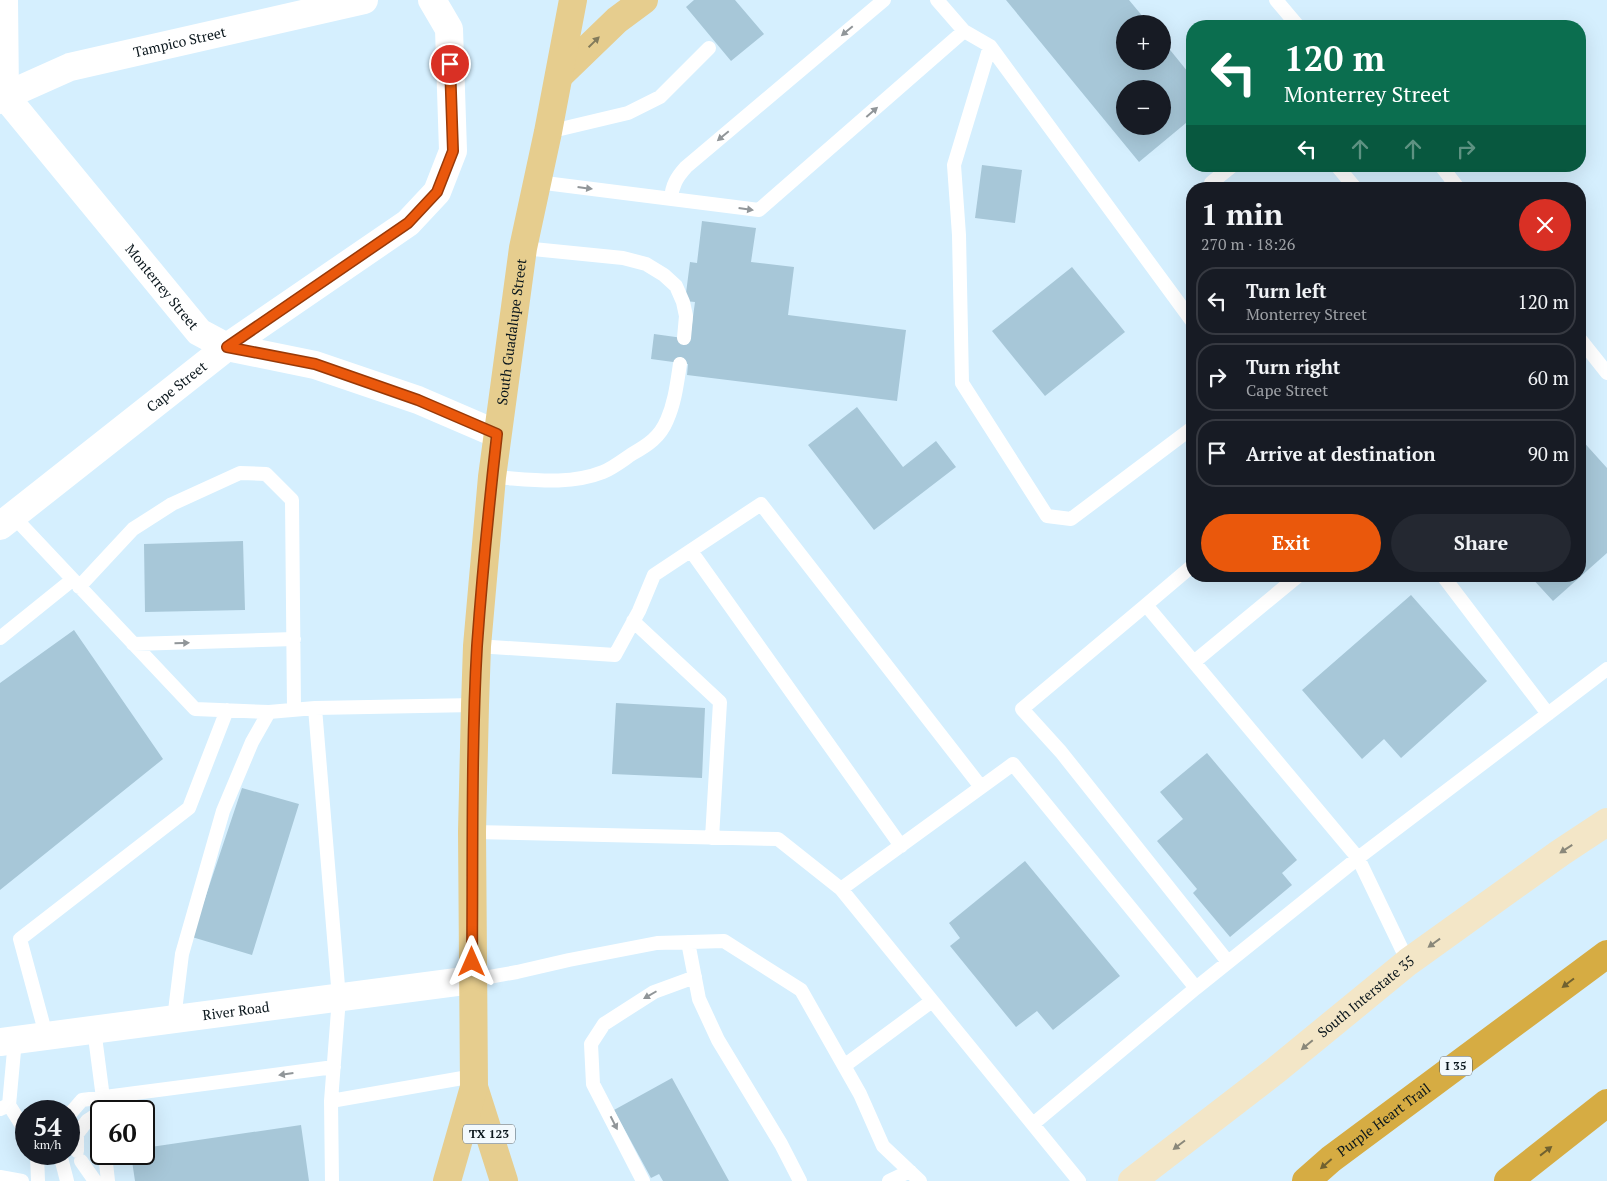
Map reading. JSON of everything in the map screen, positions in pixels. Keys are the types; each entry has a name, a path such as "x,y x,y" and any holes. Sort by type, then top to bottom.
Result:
{"highway":[{"name":"Purple Heart Trail","path":"1306,1181 1331,1159 1607,954"},
{"path":"1508,1181 1607,1103"}],"main road":[{"name":"South Guadalupe Street","path":"504,1181 474,1082 472,832 478,646 492,477 523,248 548,132 573,0"},
{"path":"559,76 616,20 644,0"},
{"name":"South Interstate 35","path":"1132,1181 1275,1072 1408,962 1560,853 1607,822"},
{"name":"South Guadalupe Street","path":"447,1181 474,1082"}],"street":[{"path":"2,96 4,0"},
{"name":"Tampico Street","path":"2,96 70,67 364,0"},
{"name":"Cape Street","path":"7,521 227,347 408,223 437,192 453,151 449,29 432,0"},
{"name":"Monterrey Street","path":"2,96 199,332 227,347 315,364 418,400 497,434"},
{"name":"River Road","path":"8,1041 472,980"}],"lane":[{"path":"671,198 672,188 686,167 884,0"},
{"path":"937,0 964,31 990,46 1186,313"},
{"path":"1276,0 1293,20"},
{"path":"537,182 759,210 964,31"},
{"path":"990,46 954,166 959,235 962,383 1047,516 1070,519 1186,432"},
{"path":"548,132 628,113 660,97 709,48"},
{"path":"1213,182 1225,172"},
{"path":"1343,172 1351,182"},
{"path":"1445,172 1453,182"},
{"path":"523,248 623,258 646,264 664,275 676,286 683,302 686,316 684,338"},
{"path":"1586,347 1607,373"},
{"path":"492,477 565,480 584,478 612,467 651,443 660,432 667,420 674,399 680,364"},
{"path":"0,638 76,584 133,529 172,504 240,473 266,474 292,500 294,710"},
{"path":"478,646 615,655 639,611 654,575 761,504 981,787"},
{"path":"7,521 76,584 195,709 269,712 315,708 475,705"},
{"path":"691,550 901,846"},
{"path":"1186,571 1022,708 1061,752 1228,962"},
{"path":"1194,662 1291,582"},
{"path":"1448,582 1548,714"},
{"path":"1146,605 1358,858 1408,962"},
{"path":"633,621 720,702 712,838"},
{"path":"134,644 294,639"},
{"path":"1033,1124 1196,988 1358,858 1607,669"},
{"path":"315,708 339,998 331,1101 332,1181"},
{"path":"46,1036 20,939 190,808 227,710"},
{"path":"174,1019 182,954 223,811 252,742 269,712"},
{"path":"841,889 1013,764 1196,988"},
{"path":"472,832 778,839 841,889 1078,1181"},
{"path":"472,980 657,943 724,941 801,990 860,1094 883,1146 915,1176"},
{"path":"688,942 699,999 718,1040 781,1144 800,1181"},
{"path":"643,1181 593,1084 591,1044 604,1024 654,992 695,977"},
{"path":"844,1066 932,1001"},
{"path":"94,1029 101,1100"},
{"path":"8,1041 4,1107 15,1120"},
{"path":"143,1100 334,1067"},
{"path":"331,1101 474,1082"},
{"path":"90,1118 77,1134 79,1156 96,1181"},
{"path":"37,1165 38,1181"},
{"path":"63,1165 67,1181"},
{"path":"106,1165 108,1181"},
{"path":"889,1181 915,1176"},
{"path":"0,1177 22,1181"}],"building":[{"path":"694,0 735,0 764,34 731,61 686,7"},
{"path":"1006,0 1129,0 1142,15 1116,15 1116,70 1171,70 1171,51 1186,70 1186,123 1139,162 1117,135 1171,135 1171,80 1116,80 1116,134"},
{"path":"982,165 1022,170 1015,223 975,218"},
{"path":"702,221 756,228 751,262 794,267 788,315 906,330 897,401 687,375 688,364 651,359 654,334 690,339 695,302 685,301 690,262 697,263"},
{"path":"1072,267 1125,332 1045,396 992,331"},
{"path":"857,407 903,467 936,441 956,467 874,530 808,445"},
{"path":"1586,445 1607,468 1607,553 1586,572"},
{"path":"243,541 245,610 145,612 144,544"},
{"path":"1536,582 1574,582 1553,601"},
{"path":"1411,595 1487,681 1401,758 1384,739 1362,759 1302,690"},
{"path":"74,630 163,759 0,890 0,683"},
{"path":"616,703 705,708 702,778 612,774"},
{"path":"1207,753 1297,860 1282,873 1292,885 1230,937 1193,893 1197,889 1157,841 1183,819 1160,792"},
{"path":"242,788 299,804 252,955 192,937"},
{"path":"1025,861 1120,976 1053,1030 1037,1011 1016,1027 950,946 960,938 949,923"},
{"path":"672,1078 729,1181 663,1181 659,1174 651,1178 614,1110"},
{"path":"301,1125 309,1181 135,1181 133,1165 155,1165 155,1146"}],"route":[{"path":"450,64 453,151 437,192 408,223 227,347 315,364 418,400 497,434 478,646 475,705 472,832 472,962"}]}
